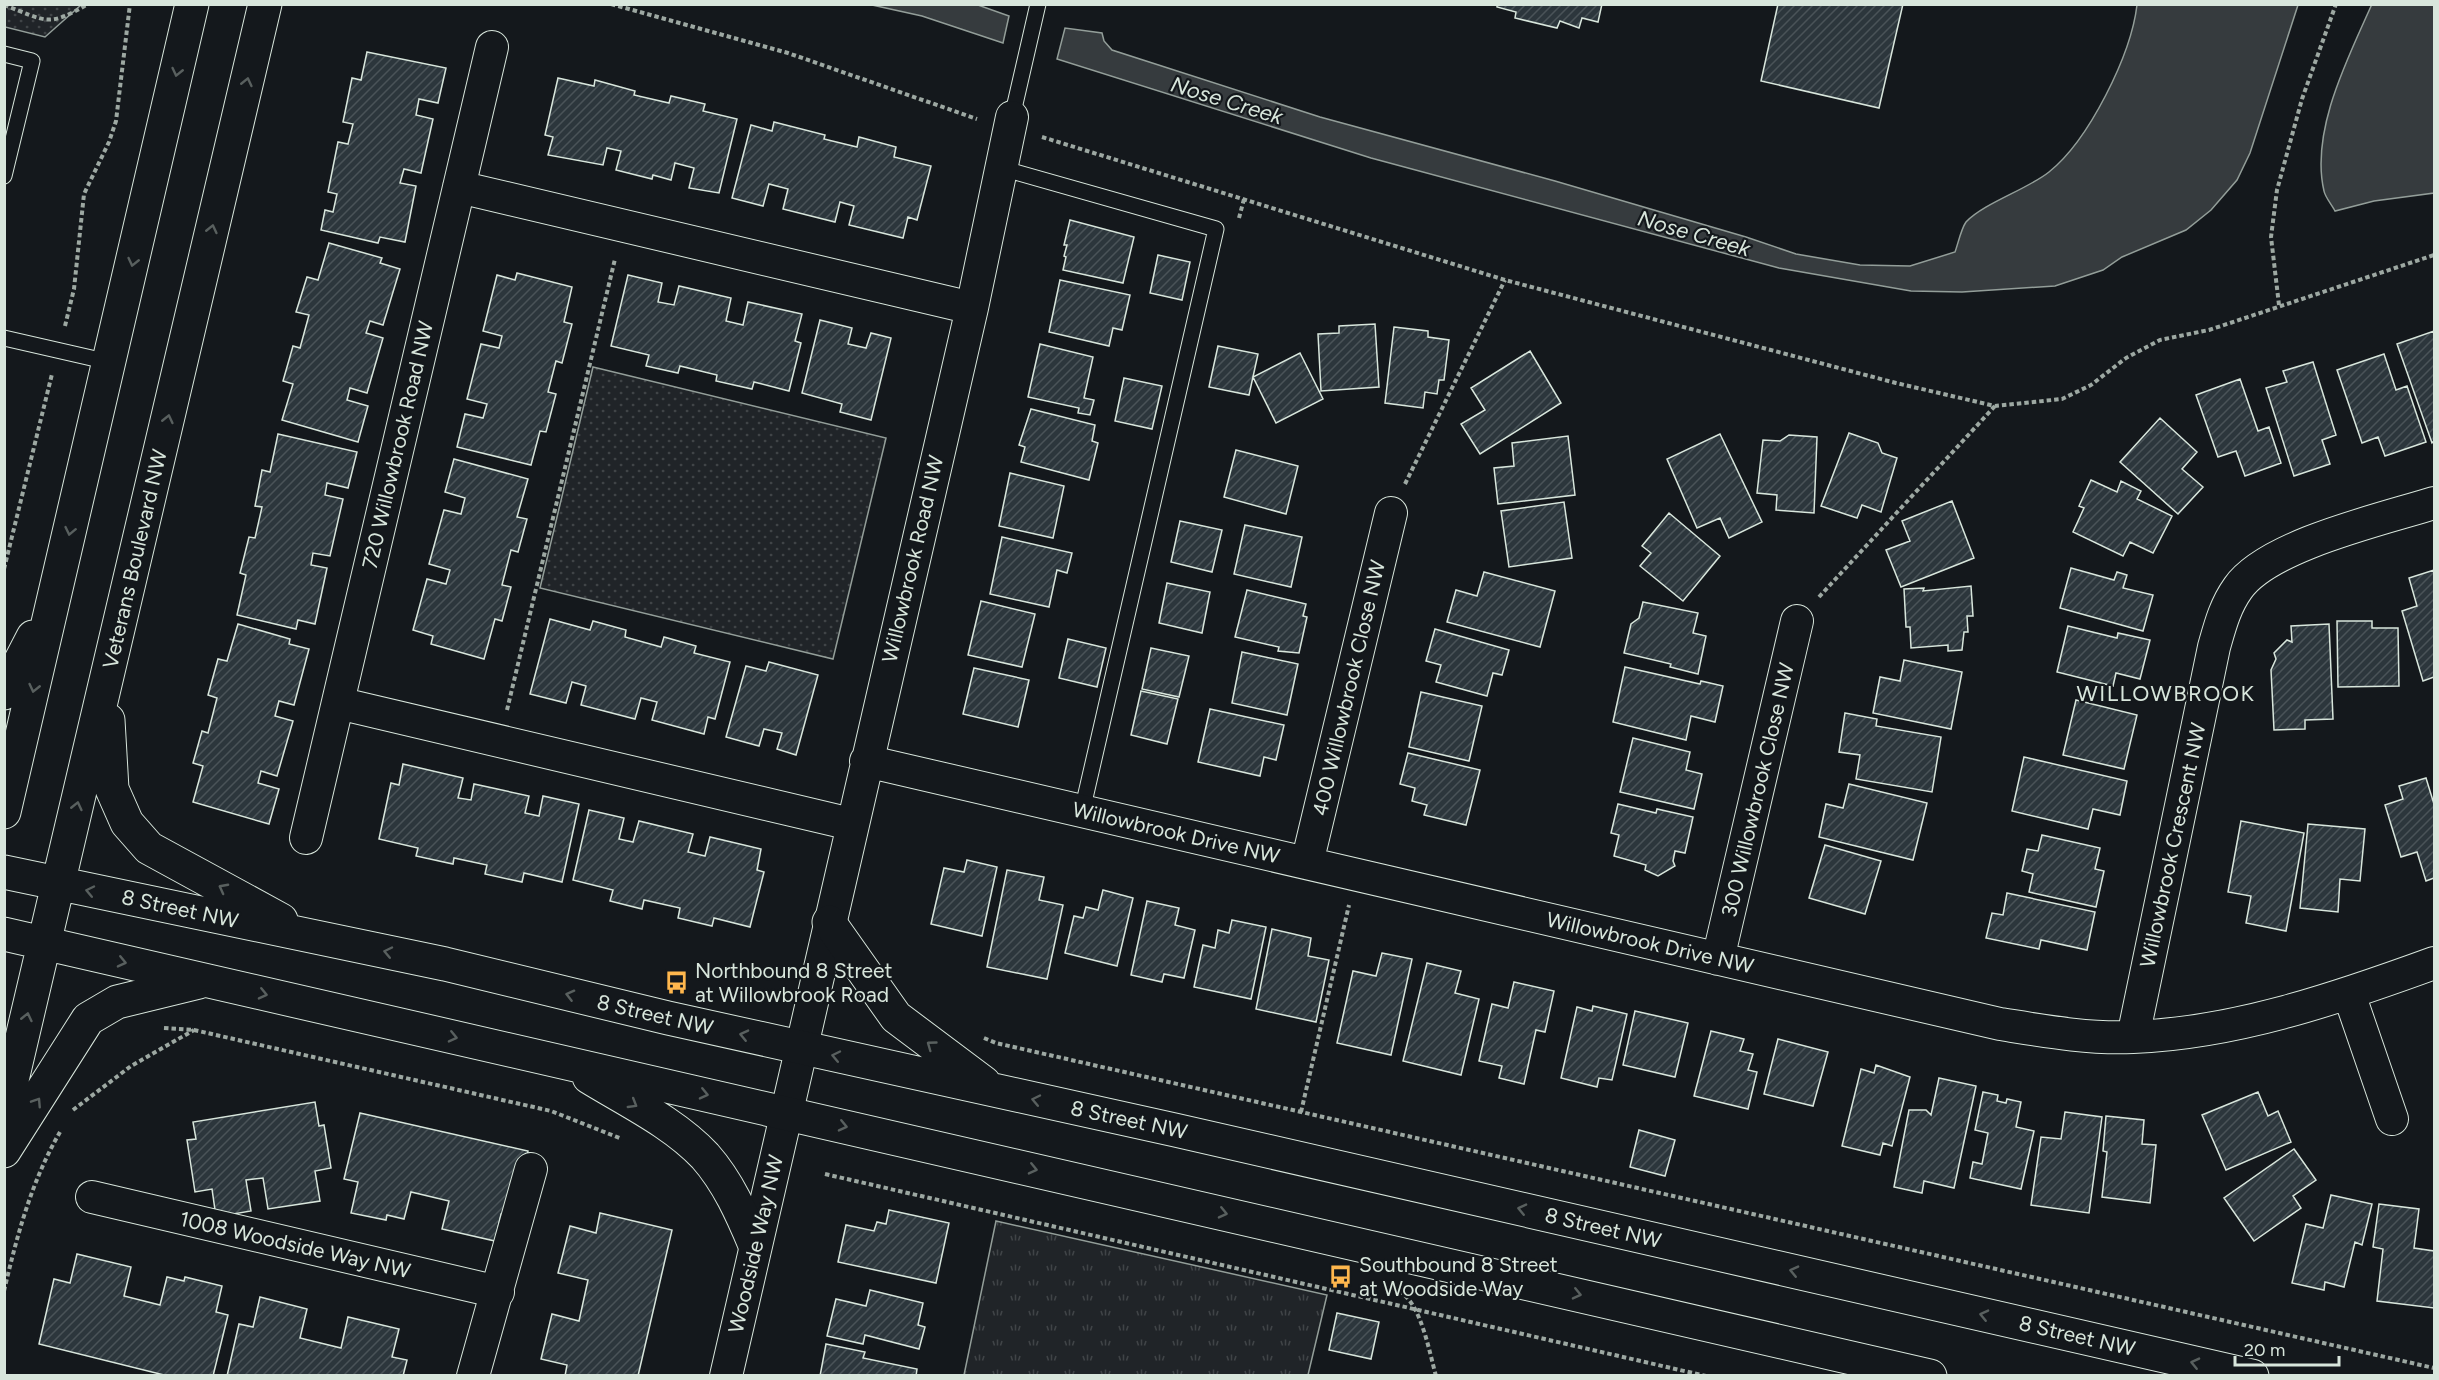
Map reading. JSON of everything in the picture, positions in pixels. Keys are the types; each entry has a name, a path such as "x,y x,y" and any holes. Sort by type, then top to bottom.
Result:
{"main road":[{"name":"Veterans Boulevard NW","path":"4,1114 265,4"},
{"path":"4,812 191,10"},
{"path":"4,693 57,590"},
{"path":"106,681 112,789 127,823 149,848 312,936"},
{"name":"8 Street NW","path":"4,872 446,964 801,1048 2252,1376"},
{"path":"829,922 896,1017 926,1042 996,1091"},
{"path":"4,934 1930,1376"},
{"path":"4,1151 88,1019 117,1002 206,981"},
{"path":"565,1062 655,1117 693,1144 706,1158 735,1199 755,1245"}],"street":[{"name":"720 Willowbrook Road NW","path":"306,838 492,47"},
{"name":"Willowbrook Road NW","path":"786,1113 972,308 1011,123"},
{"path":"459,188 972,308"},
{"name":"Willowbrook Crescent NW","path":"2133,1037 2214,647 2225,610 2239,586 2259,566 2289,550 2434,503"},
{"name":"400 Willowbrook Close NW","path":"1307,863 1390,513"},
{"name":"300 Willowbrook Close NW","path":"1718,959 1797,621"},
{"path":"338,703 851,824"},
{"name":"Willowbrook Drive NW","path":"866,761 2000,1024 2082,1036 2133,1037 2225,1026 2349,994 2434,963"},
{"path":"2349,994 2392,1119"},
{"name":"Woodside Way NW","path":"726,1376 786,1113"},
{"path":"473,1376 531,1169"},
{"name":"1008 Woodside Way NW","path":"92,1197 498,1292"}],"lane":[{"name":"Willowbrook Road NW","path":"1011,123 1038,4"},
{"path":"4,54 32,61 4,176"},
{"path":"1001,168 1216,229 1082,811"},
{"path":"4,338 109,362"}],"path":[{"path":"4,5 48,21 57,21 88,4"},
{"path":"4,568 74,289 84,194 109,142 116,121 130,4"},
{"path":"611,4 788,53 1011,123 1061,142 1505,280 1896,383 1995,406 2062,399 2091,385 2126,358 2160,340 2209,330 2434,255"},
{"path":"2279,305 2271,237 2277,190 2302,99 2336,4"},
{"path":"500,741 622,226"},
{"path":"1390,513 1505,280"},
{"path":"1797,621 1995,406"},
{"path":"1301,1112 1356,874"},
{"path":"159,1027 194,1030 550,1112 626,1141"},
{"path":"67,1119 73,1110 131,1066 194,1030"},
{"path":"975,1033 996,1043 2434,1368"},
{"path":"73,1101 73,1110"},
{"path":"4,1291 16,1242 40,1166 62,1129"},
{"path":"825,1174 1706,1376"},
{"path":"1416,1310 1436,1376"}],"green space":[{"path":"4,5 81,5 45,37 5,27"},
{"path":"593,367 886,438 833,659 540,588"},
{"path":"996,1221 1327,1295 1308,1375 964,1375"}],"water":[{"path":"2372,4 2434,5 2434,193 2374,201 2335,211 2324,191 2321,168 2322,144 2334,95"},
{"path":"872,5 978,5 1009,16 1003,43 922,16"},
{"name":"Nose Creek","path":"2137,5 2298,5 2250,153 2237,180 2211,210 2186,230 2122,257 2103,270 2055,286 1962,292 1911,291 1779,268 1371,158 1057,59 1065,28 1102,33 1104,41 1112,50 1320,117 1555,181 1796,254 1860,265 1910,266 1955,252 1964,225 1974,215 2040,178 2064,158 2093,118 2106,95 2126,48"}],"building":[{"path":"1497,4 1602,4 1598,22 1582,18 1579,28 1560,21 1557,28 1515,18 1516,12 1497,7"},
{"path":"1778,4 1903,4 1879,108 1761,81"},
{"path":"367,52 446,68 438,103 419,99 416,115 433,119 421,173 404,169 400,183 416,186 405,242 380,237 378,243 321,230 325,210 333,212 337,194 328,192 338,142 348,144 353,124 343,122 352,78 361,80"},
{"path":"558,78 594,86 595,80 635,91 634,95 669,103 671,96 705,104 703,111 737,119 719,193 689,188 694,168 675,163 671,180 653,175 652,179 616,170 621,151 607,148 603,165 548,155 553,137 545,135"},
{"path":"774,122 825,135 824,139 857,147 859,137 896,147 894,157 931,166 917,220 908,217 903,238 849,225 854,206 840,202 835,222 783,209 788,189 769,184 763,206 732,198 751,125 772,131"},
{"path":"1070,220 1134,237 1123,283 1063,270 1067,245 1064,245"},
{"path":"329,243 382,258 380,263 400,269 383,325 370,321 366,333 383,338 367,393 350,388 347,400 368,406 358,442 282,420 293,384 283,381 293,346 300,348 309,315 296,312 307,277 318,280"},
{"path":"1158,255 1190,262 1182,300 1150,293"},
{"path":"517,273 572,287 564,322 572,324 562,363 556,361 548,392 556,394 546,432 540,431 531,465 457,447 465,414 483,418 487,404 467,399 481,344 499,348 502,336 483,331 497,275 515,280"},
{"path":"628,275 662,283 658,302 674,305 679,286 731,298 726,321 743,325 748,302 802,314 795,341 801,343 789,391 754,382 752,389 716,381 717,375 680,366 678,373 646,366 649,355 611,346"},
{"path":"1060,280 1130,295 1122,330 1113,328 1109,346 1049,332"},
{"path":"820,320 852,328 848,344 866,348 871,333 891,338 871,420 840,412 842,404 802,393"},
{"path":"1375,324 1379,387 1321,391 1318,334 1339,333 1339,326"},
{"path":"1394,327 1428,331 1428,337 1449,340 1444,380 1439,380 1437,394 1425,392 1423,408 1385,403"},
{"path":"2434,331 2434,441 2432,443 2397,344"},
{"path":"1040,344 1093,357 1084,398 1094,400 1090,415 1078,413 1079,408 1028,397"},
{"path":"1218,346 1258,354 1249,395 1209,387"},
{"path":"1530,351 1561,403 1480,454 1461,424 1485,410 1471,388"},
{"path":"1300,353 1323,399 1276,423 1253,377"},
{"path":"2384,354 2396,390 2407,386 2426,442 2385,456 2378,437 2362,443 2337,370"},
{"path":"2313,362 2336,435 2322,440 2330,464 2294,476 2266,388 2287,382 2283,371"},
{"path":"1124,378 1162,386 1152,429 1115,421"},
{"path":"2240,379 2258,431 2269,427 2281,463 2245,476 2236,451 2218,457 2196,395"},
{"path":"1031,409 1095,425 1092,441 1098,443 1089,480 1021,462 1025,447 1019,445"},
{"path":"2160,418 2197,452 2182,469 2203,487 2178,514 2120,462"},
{"path":"1849,433 1878,443 1882,453 1897,458 1881,512 1862,505 1857,518 1821,506"},
{"path":"278,434 357,452 348,488 327,483 325,495 343,499 330,556 313,553 311,565 327,568 315,624 298,620 296,629 237,615 246,575 240,573 249,537 255,538 262,507 255,506 262,470 270,472"},
{"path":"1720,434 1762,522 1729,538 1720,518 1697,528 1667,459"},
{"path":"1789,435 1817,437 1814,513 1776,510 1777,495 1757,493 1763,440 1780,441"},
{"path":"1568,436 1575,495 1498,504 1494,468 1514,466 1512,443"},
{"path":"1236,450 1298,466 1286,514 1224,497"},
{"path":"454,459 528,479 517,517 527,519 518,552 511,550 502,585 511,587 502,621 495,619 484,659 431,644 433,636 413,630 427,579 446,584 450,570 429,564 444,510 461,514 465,498 445,492"},
{"path":"1010,473 1064,486 1053,538 999,526"},
{"path":"2091,480 2117,492 2121,481 2141,491 2137,499 2172,516 2153,553 2130,542 2123,556 2073,532 2084,508 2079,506"},
{"path":"1952,501 1974,558 1901,587 1886,550 1910,541 1902,521"},
{"path":"1564,502 1572,558 1509,567 1501,511"},
{"path":"1669,513 1720,556 1683,601 1640,566 1651,553 1642,546"},
{"path":"1180,521 1222,530 1212,572 1171,562"},
{"path":"1245,525 1302,537 1291,587 1234,574"},
{"path":"1002,537 1072,553 1067,573 1057,570 1049,607 990,594"},
{"path":"2071,568 2114,580 2117,572 2127,575 2123,588 2153,595 2143,631 2060,608"},
{"path":"2434,570 2434,677 2423,681 2402,611 2417,606 2409,578"},
{"path":"1484,572 1555,591 1540,647 1447,622 1456,590 1477,596"},
{"path":"1167,583 1210,592 1202,633 1159,623"},
{"path":"1971,586 1973,616 1967,616 1968,632 1964,632 1962,650 1948,651 1948,645 1911,648 1910,627 1906,627 1904,589 1924,588 1923,591"},
{"path":"1247,590 1306,604 1303,616 1307,617 1299,653 1278,651 1279,647 1235,637"},
{"path":"981,601 1035,614 1022,667 968,655"},
{"path":"1643,602 1698,613 1693,633 1706,636 1698,674 1670,667 1671,664 1624,653 1631,624 1639,618"},
{"path":"550,619 590,630 593,621 626,630 625,637 661,647 664,637 696,646 694,653 730,662 715,719 708,717 704,734 652,720 657,702 641,698 635,719 581,705 586,686 572,682 566,703 530,694"},
{"path":"2337,621 2372,621 2372,628 2398,628 2399,686 2338,687"},
{"path":"238,624 290,639 289,644 309,649 294,705 279,701 275,716 293,721 277,776 261,771 258,783 279,789 269,824 193,802 203,766 193,763 202,731 208,733 217,698 208,695 218,659 227,661"},
{"path":"2329,624 2333,719 2305,720 2305,729 2274,730 2271,670 2276,659 2274,653 2287,640 2292,642 2291,626"},
{"path":"2068,626 2117,638 2118,633 2150,640 2140,679 2116,673 2113,686 2057,672"},
{"path":"1435,629 1509,650 1502,675 1493,673 1487,696 1436,682 1441,665 1426,661"},
{"path":"1068,639 1106,648 1097,687 1059,678"},
{"path":"1151,648 1189,656 1179,697 1142,689"},
{"path":"1242,652 1298,664 1287,715 1232,703"},
{"path":"1904,660 1962,672 1951,729 1873,713 1880,677 1900,681"},
{"path":"769,662 818,675 796,755 777,749 782,733 764,729 759,746 726,737 746,666 766,671"},
{"path":"1625,667 1700,684 1701,681 1723,686 1715,722 1691,716 1686,740 1613,722"},
{"path":"974,668 1029,680 1018,727 963,714"},
{"path":"1141,691 1178,699 1167,744 1131,735"},
{"path":"1421,692 1482,706 1469,761 1409,747"},
{"path":"2076,700 2137,715 2124,769 2063,755"},
{"path":"1210,709 1284,725 1276,760 1264,757 1260,776 1198,762"},
{"path":"1845,713 1877,719 1876,726 1941,737 1932,792 1856,779 1860,755 1839,752"},
{"path":"1633,738 1690,752 1686,770 1702,774 1694,809 1620,792"},
{"path":"1408,753 1480,770 1466,825 1424,815 1427,805 1412,801 1415,788 1400,784"},
{"path":"2024,757 2127,781 2120,815 2093,809 2088,829 2012,811"},
{"path":"403,764 463,778 458,798 471,800 474,784 529,796 525,813 539,816 543,796 579,804 562,882 524,873 522,882 485,874 487,865 454,858 453,864 416,856 418,848 379,839 391,783 399,785"},
{"path":"2426,778 2434,804 2434,878 2426,881 2417,852 2401,857 2385,805 2403,799 2399,786"},
{"path":"1849,784 1927,803 1913,860 1819,837 1826,804 1843,808"},
{"path":"1618,804 1656,813 1657,809 1693,817 1685,853 1675,851 1673,861 1675,866 1658,876 1645,870 1646,865 1614,856 1619,835 1611,833"},
{"path":"589,810 624,818 619,839 633,842 639,821 693,834 688,852 705,856 710,837 761,849 757,870 764,872 750,927 714,918 712,926 678,918 680,908 644,900 642,909 610,901 613,890 573,880"},
{"path":"2241,821 2304,833 2286,931 2246,923 2251,896 2228,892"},
{"path":"2308,824 2365,829 2360,881 2340,879 2338,912 2300,908"},
{"path":"2042,835 2100,848 2095,869 2104,871 2096,907 2029,892 2033,874 2022,871 2027,849 2038,851"},
{"path":"1825,845 1881,861 1865,914 1809,898"},
{"path":"967,860 997,867 982,936 931,924 944,868 964,872"},
{"path":"1007,870 1044,877 1039,900 1063,905 1047,979 987,967"},
{"path":"1103,890 1133,898 1117,966 1065,953 1074,916 1083,918 1086,907 1098,910"},
{"path":"2007,893 2095,912 2087,950 2041,940 2039,949 1986,938 1992,913 2003,915"},
{"path":"1147,901 1179,908 1175,925 1195,930 1184,978 1164,974 1162,982 1131,975"},
{"path":"1232,920 1266,927 1251,999 1194,987 1203,945 1215,948 1218,930 1229,933"},
{"path":"1272,929 1311,938 1308,956 1329,960 1316,1022 1256,1009"},
{"path":"1382,953 1412,959 1391,1055 1337,1043 1353,971 1376,976"},
{"path":"1427,963 1461,971 1455,993 1479,999 1461,1075 1403,1061"},
{"path":"1514,982 1554,991 1545,1032 1536,1030 1524,1084 1499,1078 1502,1066 1479,1061 1492,1004 1508,1008"},
{"path":"1593,1006 1627,1014 1612,1080 1599,1078 1597,1087 1561,1078 1577,1007 1592,1011"},
{"path":"1635,1011 1688,1023 1675,1077 1623,1065"},
{"path":"1711,1031 1744,1039 1740,1051 1753,1054 1748,1070 1757,1072 1748,1109 1694,1096"},
{"path":"1778,1039 1828,1052 1813,1106 1764,1094"},
{"path":"1876,1065 1910,1077 1892,1146 1883,1143 1880,1155 1842,1146 1861,1069 1874,1073"},
{"path":"1939,1078 1976,1086 1954,1188 1924,1181 1922,1193 1894,1187 1909,1110 1926,1110 1931,1115"},
{"path":"1983,1092 1998,1095 1997,1101 2006,1103 2007,1099 2021,1102 2016,1127 2034,1131 2021,1189 1970,1178 1973,1162 1982,1164 1988,1133 1975,1130"},
{"path":"2258,1092 2268,1116 2278,1111 2291,1142 2226,1170 2202,1115"},
{"path":"315,1102 319,1126 324,1125 331,1168 315,1171 320,1201 268,1209 263,1178 246,1180 251,1211 216,1217 212,1189 195,1192 187,1140 196,1139 193,1122"},
{"path":"2065,1112 2102,1117 2089,1213 2031,1205 2041,1137 2061,1139"},
{"path":"360,1113 528,1151 513,1216 501,1214 495,1241 442,1229 449,1201 411,1192 404,1219 387,1215 386,1220 351,1213 358,1182 344,1179"},
{"path":"2106,1116 2144,1120 2142,1144 2156,1145 2150,1203 2102,1197 2107,1152 2103,1151"},
{"path":"1639,1130 1675,1140 1665,1176 1630,1167"},
{"path":"2294,1149 2316,1180 2293,1196 2301,1208 2254,1241 2224,1198"},
{"path":"2331,1195 2372,1204 2362,1245 2355,1242 2344,1287 2325,1282 2324,1290 2292,1283 2306,1224 2323,1228"},
{"path":"2379,1204 2419,1209 2414,1248 2434,1251 2434,1308 2377,1301 2383,1249 2373,1247"},
{"path":"889,1210 949,1223 936,1283 838,1262 846,1225 874,1231 877,1222 886,1224"},
{"path":"600,1213 672,1230 638,1376 565,1376 567,1365 541,1359 552,1314 579,1321 588,1280 558,1273 570,1226 596,1233"},
{"path":"77,1254 131,1267 124,1296 160,1305 167,1277 184,1281 185,1277 222,1286 216,1312 228,1315 213,1376 168,1376 39,1344 54,1279 70,1283"},
{"path":"870,1290 923,1303 918,1325 925,1327 919,1349 865,1335 863,1344 827,1336 836,1299 866,1306"},
{"path":"260,1297 307,1309 300,1338 341,1348 348,1317 399,1329 392,1357 407,1360 403,1376 227,1376 239,1324 253,1327"},
{"path":"1337,1313 1379,1322 1371,1359 1329,1350"},
{"path":"826,1344 865,1352 863,1358 917,1369 916,1376 820,1376"}],"place":[{"name":"Northbound 8 Street at Willowbrook Road","path":"677,983"},
{"name":"Southbound 8 Street at Woodside Way","path":"1341,1277"}],"district":[{"name":"WILLOWBROOK","path":"2166,693"}]}
